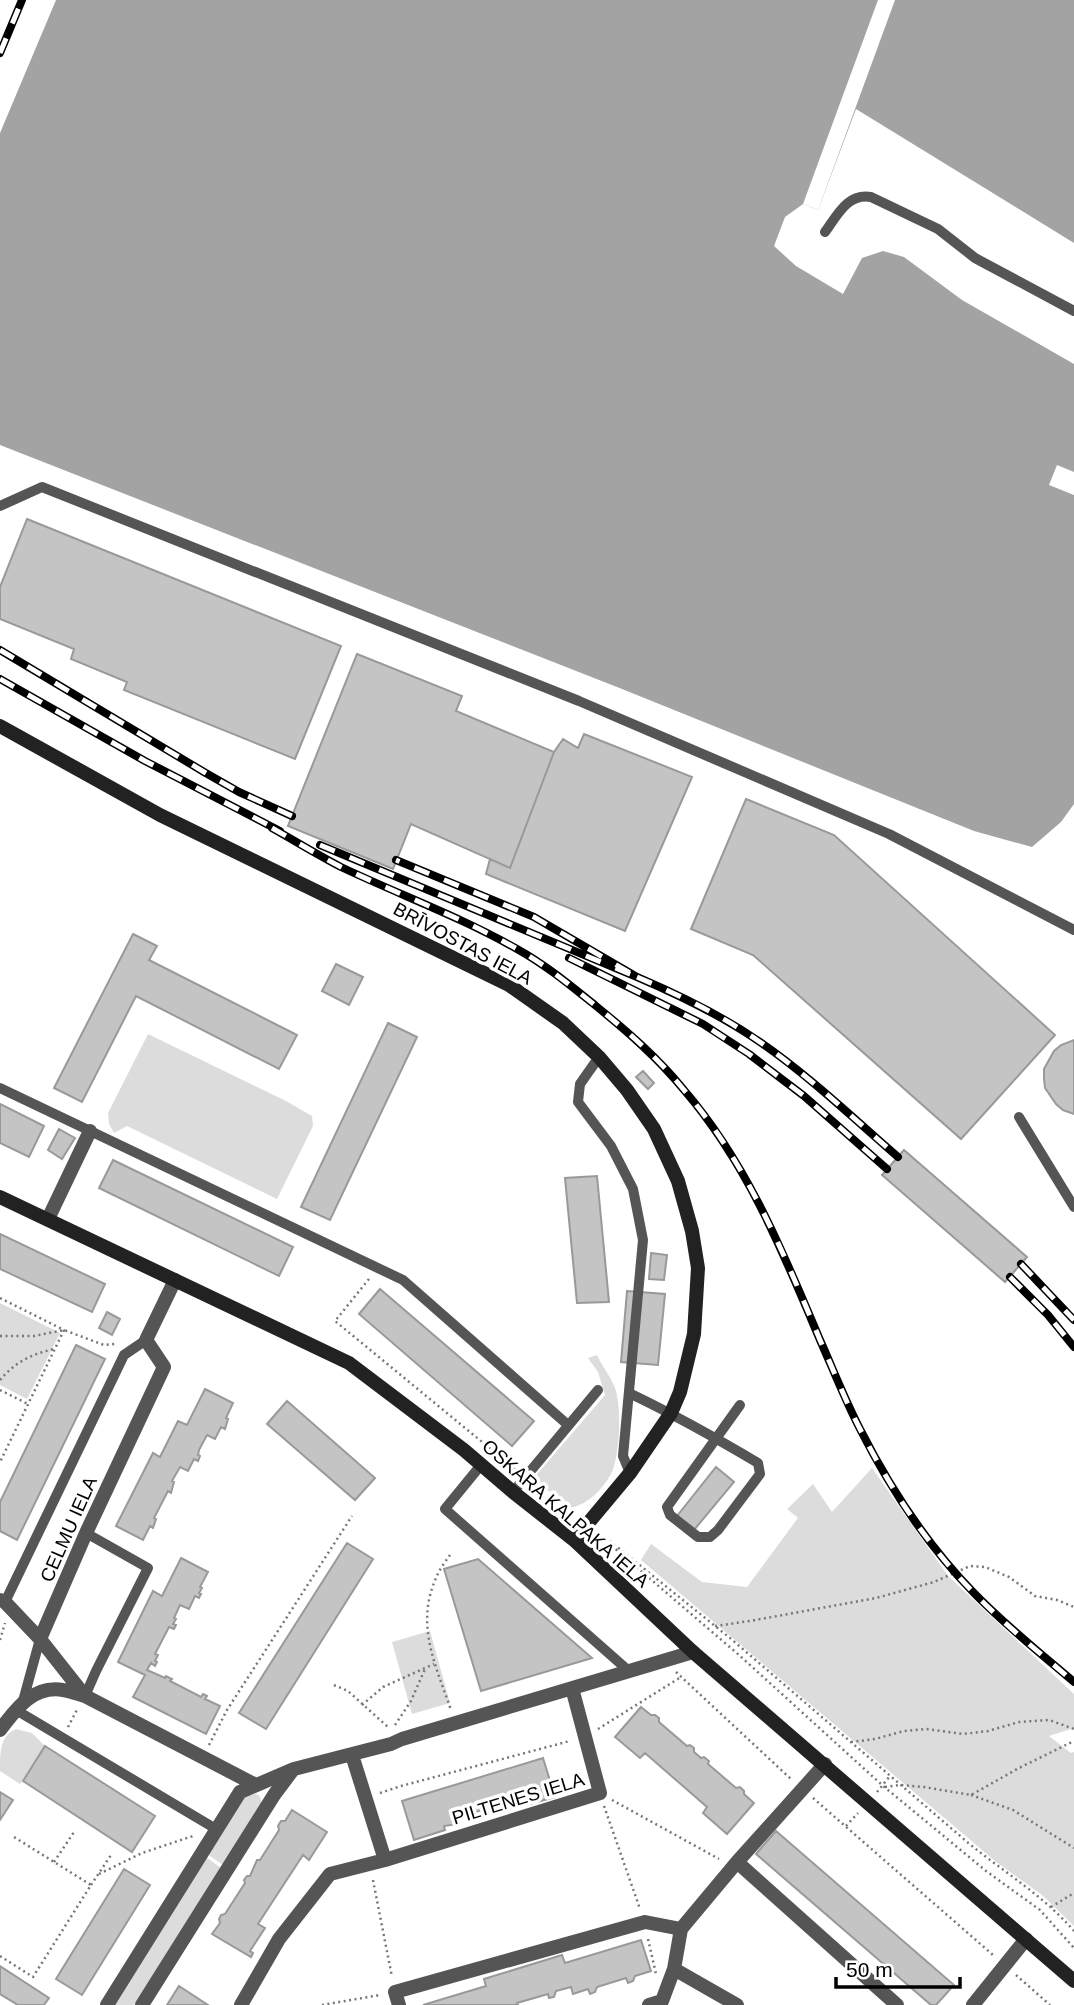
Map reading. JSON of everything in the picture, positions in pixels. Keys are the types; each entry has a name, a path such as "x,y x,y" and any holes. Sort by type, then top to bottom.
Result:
{"main road":[{"name":"BRĪVOSTAS IELA","path":"0,726 160,815 509,985 563,1023 599,1057 627,1090 654,1129 678,1181 692,1231 698,1268 694,1334 686,1373 671,1413 630,1473 574,1539"},
{"name":"OSKARA KALPAKA IELA","path":"0,1197 349,1363 464,1450 574,1539 693,1652 1074,1981"}],"street":[{"path":"48,1219 90,1131"},
{"path":"146,1340 175,1280"},
{"name":"CELMU IELA","path":"40,1639 164,1367 146,1340"},
{"path":"3,1601 40,1639 85,1696"},
{"path":"107,2005 240,1791 294,1769 352,1755 693,1652"},
{"name":"PILTENES IELA","path":"241,2005 279,1939 330,1874 385,1860 600,1793 572,1688"},
{"path":"0,1730 19,1705 42,1691 62,1689 85,1696 254,1784"},
{"path":"352,1755 385,1860"},
{"path":"658,2004 674,1969 681,1928 825,1764"},
{"path":"142,2005 274,1795 294,1769"},
{"path":"737,1862 897,2005"},
{"path":"397,1999 645,1922 681,1928"},
{"path":"973,2005 1026,1939"},
{"path":"674,1969 737,2005"}],"lane":[{"path":"825,232 849,201 863,196 871,197 939,229 975,258 1074,311"},
{"path":"0,506 43,487 579,701 889,834 1074,930"},
{"path":"599,1057 580,1084 578,1102 611,1146 633,1189 643,1240 623,1456 630,1473"},
{"path":"0,1087 403,1280 568,1425"},
{"path":"1019,1117 1074,1207"},
{"path":"3,1601 124,1355 146,1340"},
{"path":"513,1492 598,1390"},
{"path":"629,1393 671,1413 716,1438 758,1463 760,1474 719,1530 710,1537 698,1537 670,1515 667,1507 716,1438 740,1405"},
{"path":"481,1465 445,1509 630,1672"},
{"path":"85,1696 148,1568 86,1534"},
{"path":"40,1639 19,1705 62,1738 216,1829"}],"path":[{"path":"377,1268 335,1321 525,1477"},
{"path":"0,1298 64,1330 104,1345 118,1344"},
{"path":"0,1336 34,1336 64,1330"},
{"path":"0,1462 64,1330"},
{"path":"0,1380 17,1363 35,1353 54,1349"},
{"path":"0,1390 28,1404"},
{"path":"203,1758 227,1710 352,1516"},
{"path":"586,1524 715,1626 900,1785 991,1861 1031,1890 1074,1931"},
{"path":"586,1524 739,1655 884,1786 986,1871 1040,1910 1074,1948"},
{"path":"450,1555 435,1578 426,1615 427,1638 455,1723"},
{"path":"715,1626 876,1598 934,1582 970,1566 985,1567 1009,1577 1035,1596 1057,1600 1074,1607"},
{"path":"664,1660 803,1789 1050,2005"},
{"path":"362,1705 383,1687 435,1663"},
{"path":"334,1685 348,1691 391,1730 411,1701 426,1667"},
{"path":"366,1799 401,1786 585,1737 681,1677"},
{"path":"62,1738 85,1696"},
{"path":"850,1742 904,1731 926,1729 963,1734 988,1731 1019,1722 1049,1720 1074,1729"},
{"path":"971,1795 1074,1741"},
{"path":"877,1792 890,1776"},
{"path":"884,1786 900,1785 971,1795 1013,1810 1074,1848"},
{"path":"600,1793 717,1858 737,1862"},
{"path":"600,1793 645,1922 656,1975"},
{"path":"846,1826 860,1810"},
{"path":"99,1874 142,1853 216,1829"},
{"path":"54,1862 74,1832"},
{"path":"14,1838 91,1885"},
{"path":"0,1956 33,1977 111,1855"},
{"path":"322,2005 397,1999 370,1864"},
{"path":"1051,1907 1074,1893"}],"shaded area":[{"path":"56,0 1074,0 1074,243 856,109 818,210 803,204 785,217 774,246 796,266 843,294 862,258 883,251 904,257 962,300 1074,364 1074,804 1061,822 1032,847 974,831 617,687 0,445 0,133"},
{"path":"148,1034 312,1116 313,1126 277,1199 127,1126 114,1133 109,1124 108,1113"},
{"path":"0,1303 60,1333 27,1399 0,1385"},
{"path":"597,1355 617,1396 619,1419 616,1456 611,1474 599,1491 589,1500 571,1508 533,1479 605,1395 598,1372 588,1358"},
{"path":"872,1468 948,1576 1074,1694 1074,1728 1049,1736 1071,1753 1074,1752 1074,1926 1042,1895 995,1861 641,1560 651,1544 702,1582 747,1587 798,1518 787,1509 813,1484 832,1512"},
{"path":"430,1631 450,1703 412,1714 392,1642"},
{"path":"16,1729 32,1733 45,1746 20,1784 0,1771 4,1740"},
{"path":"246,1794 259,1795 262,1803 223,1865 207,1854"},
{"path":"206,1857 221,1868 134,2005 113,2005"}],"pier":[{"path":"878,0 895,0 818,210 803,204"},
{"path":"1057,465 1074,472 1074,495 1049,485"}],"building":[{"path":"27,519 341,646 295,759 124,690 127,682 71,659 74,649 0,619 0,587"},
{"path":"357,654 462,696 456,711 554,752 510,868 411,824 393,869 288,826"},
{"path":"584,734 692,777 625,931 486,874 490,859 510,868 554,752 563,739 578,748"},
{"path":"746,799 834,835 1055,1035 961,1139 753,955 691,929"},
{"path":"133,934 157,946 149,960 297,1035 279,1069 136,996 82,1102 54,1088"},
{"path":"336,964 363,977 349,1005 322,991"},
{"path":"388,1023 417,1037 330,1220 301,1207"},
{"path":"1074,1040 1074,1114 1056,1104 1045,1088 1044,1069 1054,1051"},
{"path":"643,1071 654,1083 648,1089 636,1077"},
{"path":"0,1104 44,1126 29,1157 0,1143"},
{"path":"59,1129 75,1138 62,1159 48,1150"},
{"path":"904,1150 1027,1257 1005,1282 882,1175"},
{"path":"113,1160 293,1247 279,1276 99,1188"},
{"path":"597,1176 609,1302 577,1303 565,1178"},
{"path":"0,1234 105,1284 92,1312 0,1269"},
{"path":"651,1253 667,1255 664,1280 649,1279"},
{"path":"380,1289 534,1421 512,1446 359,1314"},
{"path":"627,1291 665,1294 658,1365 621,1362"},
{"path":"107,1312 120,1319 112,1335 99,1328"},
{"path":"76,1345 105,1359 17,1540 0,1531 0,1502"},
{"path":"205,1389 233,1403 226,1418 225,1429 221,1427 215,1439 207,1435 199,1450 198,1461 194,1459 188,1471 180,1467 172,1481 171,1493 168,1491 154,1518 153,1528 150,1526 143,1540 116,1526 153,1453 160,1457 178,1421 187,1425"},
{"path":"287,1401 375,1478 355,1500 267,1424"},
{"path":"716,1467 734,1482 694,1530 677,1516"},
{"path":"347,1543 373,1559 266,1729 239,1713"},
{"path":"181,1558 208,1572 200,1587 199,1598 195,1596 189,1609 180,1605 174,1618 174,1629 169,1627 155,1654 158,1655 155,1666 151,1663 147,1670 172,1679 170,1681 201,1697 203,1694 207,1696 205,1699 220,1706 206,1734 133,1697 145,1675 118,1662 153,1591 162,1596"},
{"path":"478,1559 592,1658 481,1691 444,1569"},
{"path":"641,1707 659,1718 659,1722 687,1746 694,1748 694,1752 709,1761 708,1764 736,1788 740,1787 754,1803 727,1834 703,1813 707,1807 645,1753 640,1758 615,1737"},
{"path":"45,1746 155,1816 132,1852 23,1781"},
{"path":"543,1758 555,1797 523,1806 521,1799 456,1818 458,1824 444,1826 445,1830 414,1840 402,1801"},
{"path":"0,1792 13,1800 0,1820"},
{"path":"292,1810 327,1832 309,1860 303,1855 258,1924 265,1928 250,1951 253,1953 251,1957 212,1934 220,1923 221,1915 225,1914 245,1883 244,1880 250,1876 257,1860 260,1860 279,1830 281,1821 285,1821"},
{"path":"776,1831 954,1985 936,2005 931,2005 756,1854"},
{"path":"124,1869 150,1885 82,1995 56,1979"},
{"path":"641,1940 651,1971 635,1976 633,1981 628,1983 626,1978 597,1987 595,1992 590,1994 588,1989 573,1994 571,1987 556,1991 554,1997 549,1998 548,1994 517,2003 518,2005 423,2005 486,1986 484,1979 562,1955 565,1963"},
{"path":"0,1966 49,1998 44,2005 18,2005 0,1994"},
{"path":"179,1986 208,2005 167,2005"}],"railway":[{"path":"0,53 22,0"},
{"path":"0,650 239,792 292,816"},
{"path":"0,679 145,761 280,831"},
{"path":"272,828 341,867 496,937 528,955 608,1016 664,1067 706,1118 745,1178 777,1241 855,1418 884,1473 911,1515 974,1593 1010,1628 1074,1682"},
{"path":"320,845 637,977 534,917 396,860"},
{"path":"569,958 703,1024 749,1054 804,1096 887,1169"},
{"path":"637,977 728,1022 776,1053 898,1157"},
{"path":"1021,1264 1074,1320"},
{"path":"1010,1277 1048,1315 1074,1347"}]}
